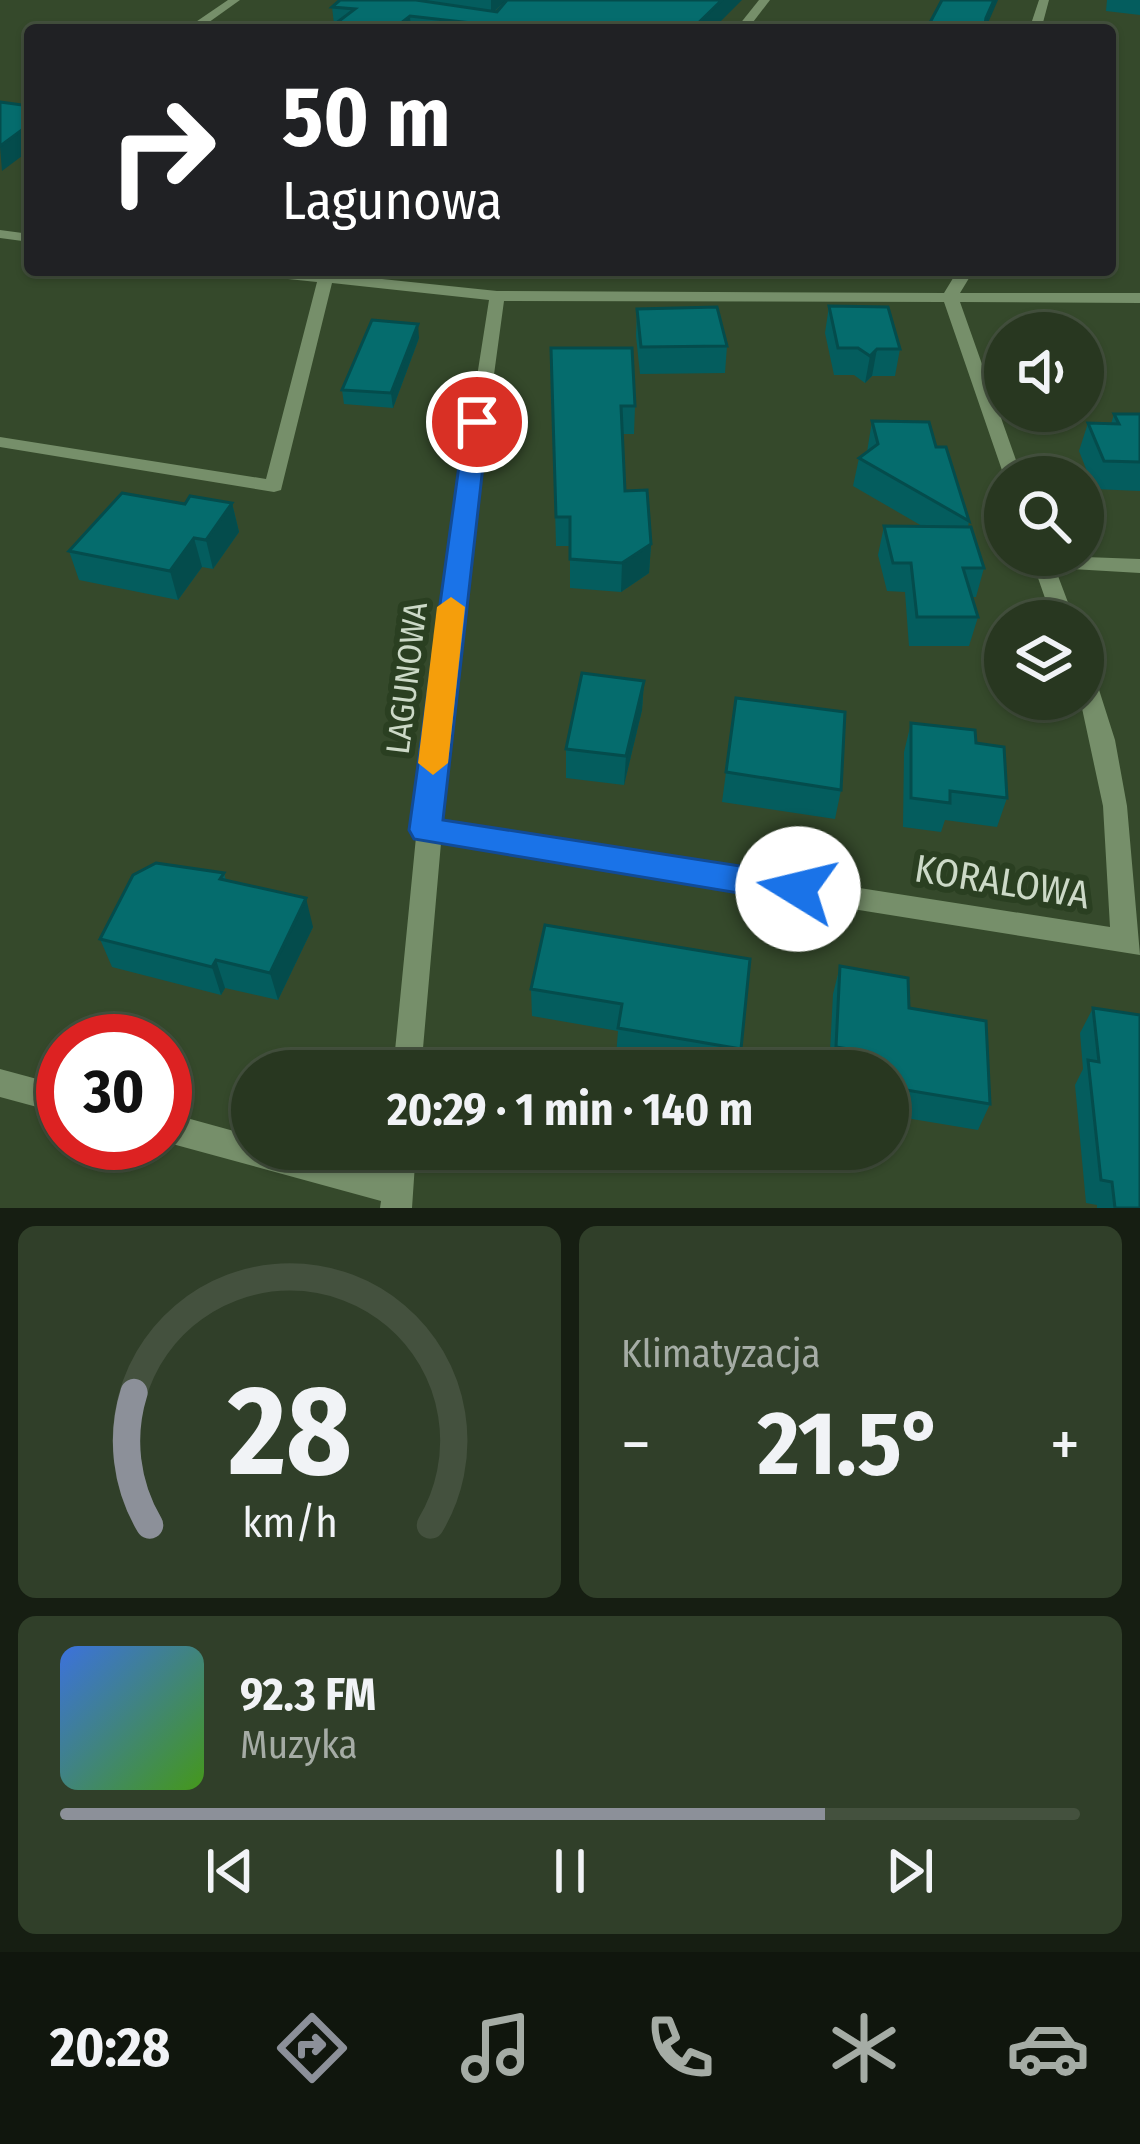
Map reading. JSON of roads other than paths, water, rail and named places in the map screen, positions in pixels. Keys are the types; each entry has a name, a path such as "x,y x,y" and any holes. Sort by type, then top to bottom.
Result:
{"street":[{"path":"199,24 235,0"},
{"path":"746,24 765,0"},
{"path":"0,442 274,485 326,276"},
{"path":"342,276 497,296 1140,298"},
{"path":"950,296 962,276"},
{"name":"LAGUNOWA","path":"409,1050 425,830 463,510 497,296"},
{"path":"950,296 1006,456"},
{"path":"1104,563 1140,566"},
{"path":"1100,720 1121,823 1132,942"},
{"name":"KORALOWA","path":"425,830 1132,942"},
{"path":"0,1083 36,1093"},
{"path":"192,1135 397,1199"}]}
